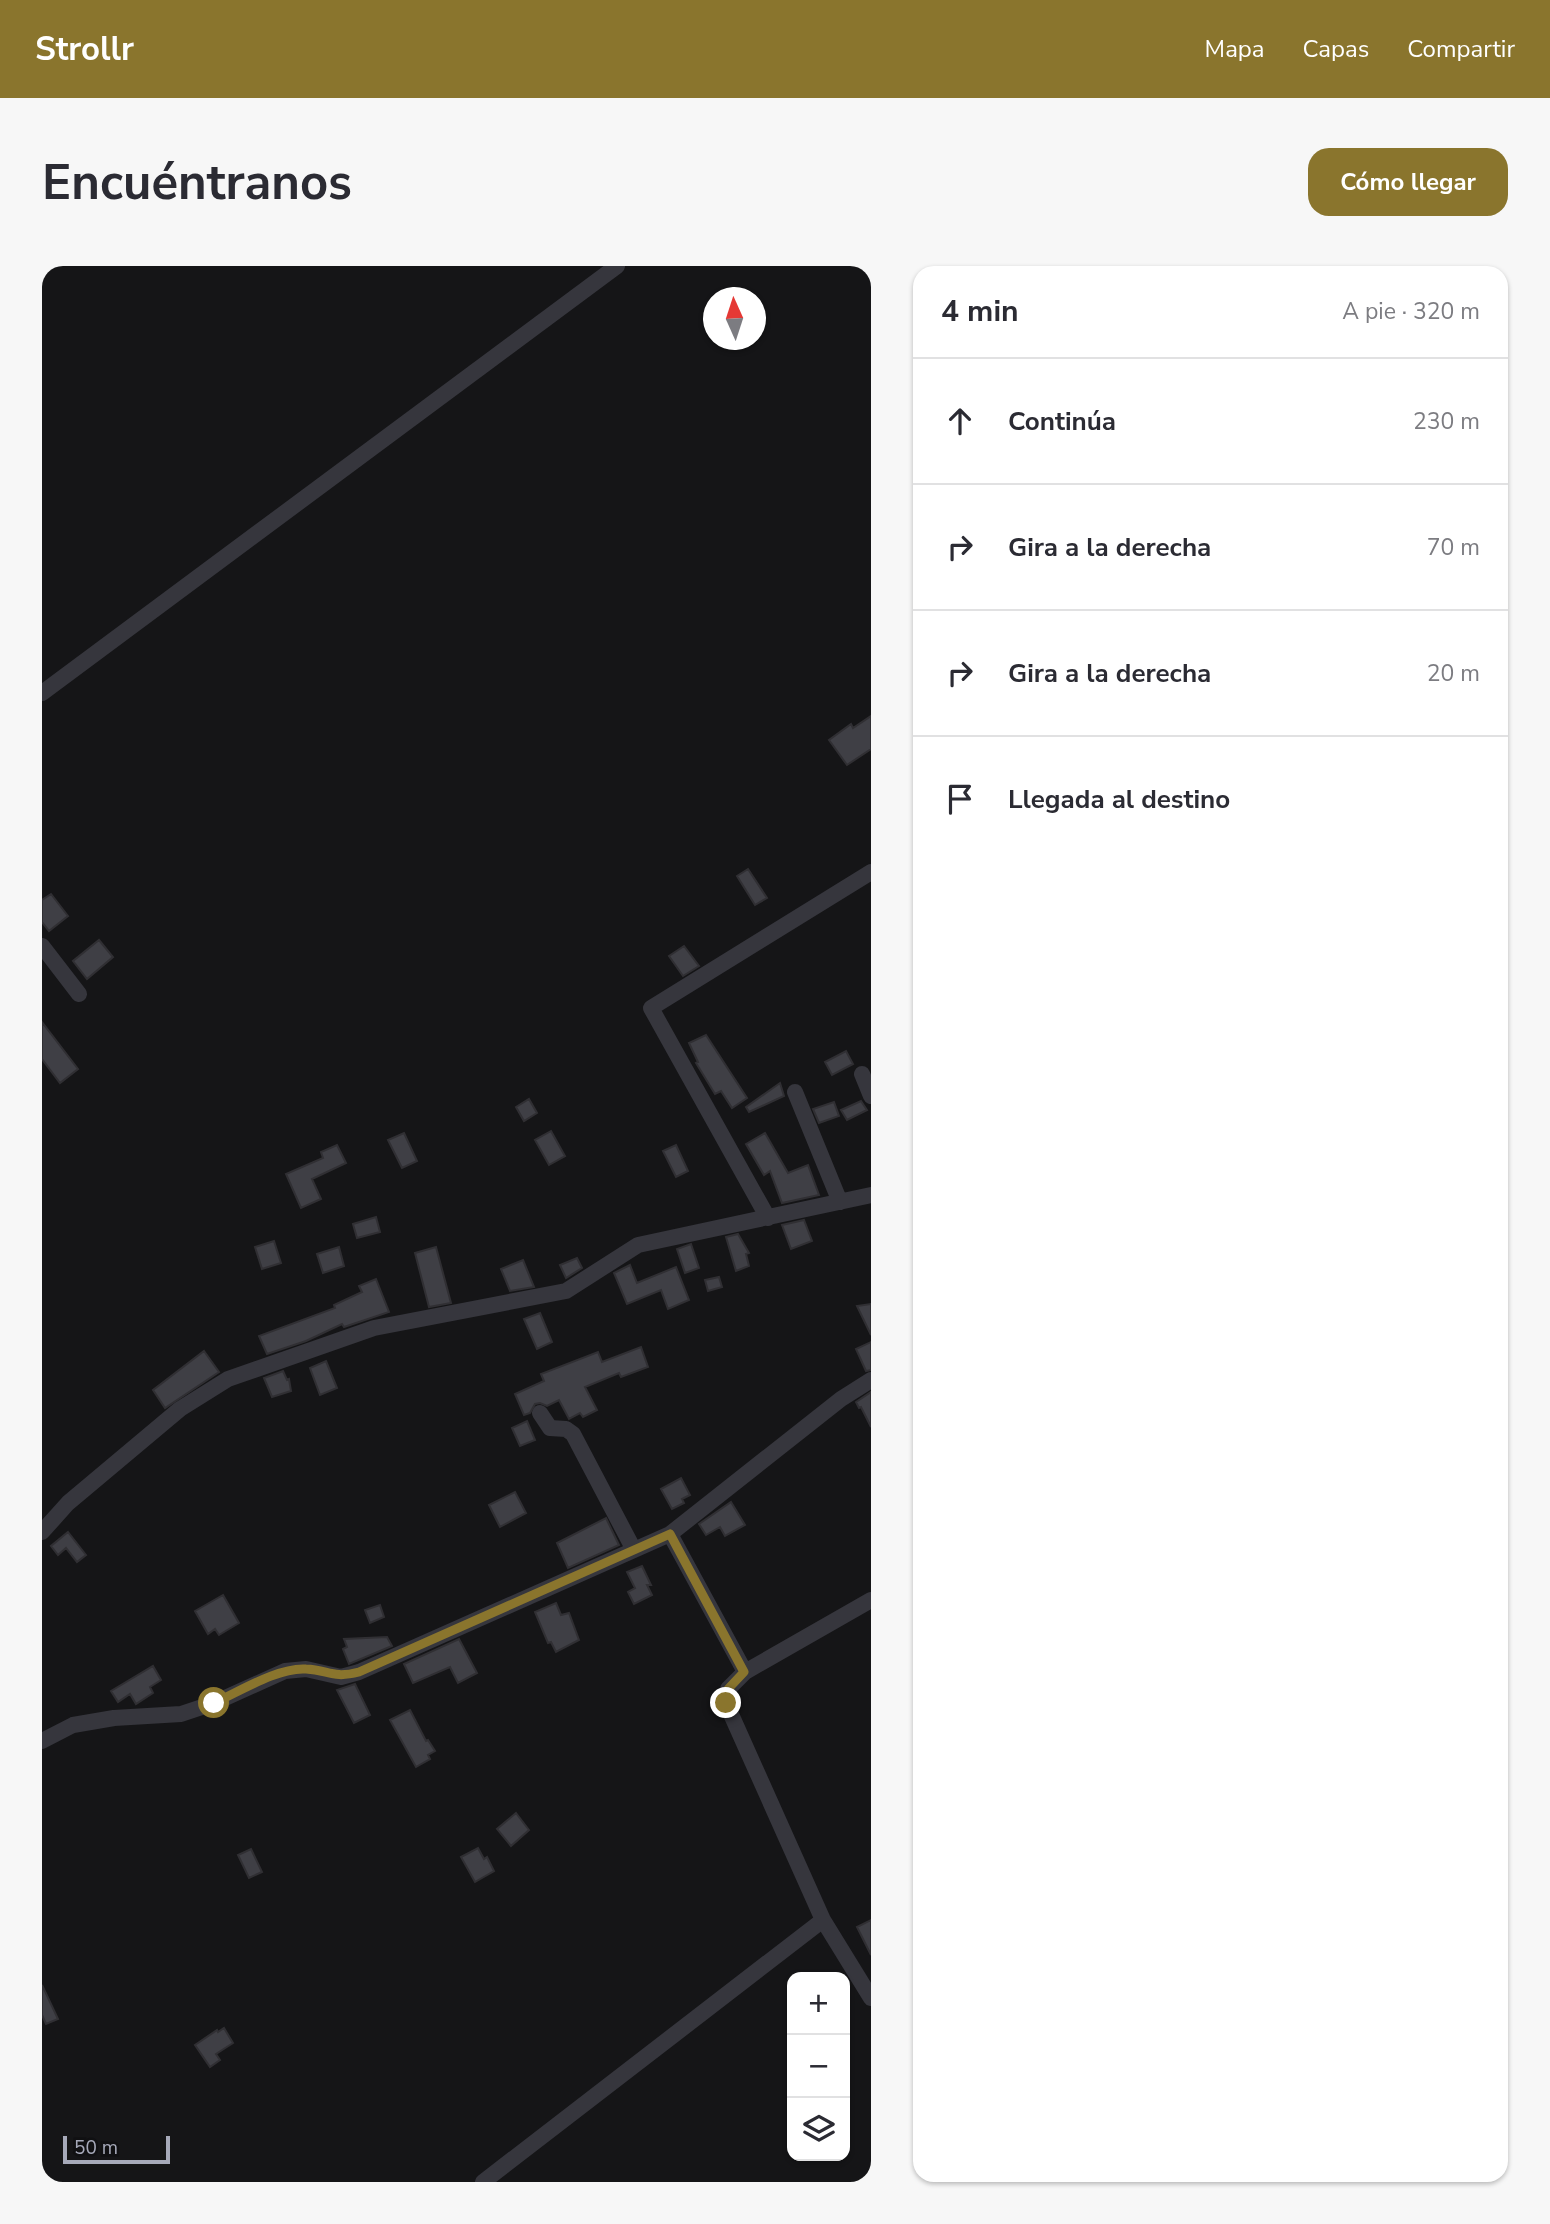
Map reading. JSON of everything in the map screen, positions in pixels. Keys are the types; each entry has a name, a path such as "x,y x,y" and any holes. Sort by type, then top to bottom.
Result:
{"street":[{"path":"42,693 617,266"},
{"path":"768,1218 651,1008 871,872"},
{"path":"42,946 79,994"},
{"path":"862,1074 871,1096"},
{"path":"796,1092 840,1202"},
{"path":"42,1532 68,1503 180,1409 228,1379 374,1328 566,1292 638,1245 871,1195"},
{"path":"42,1741 73,1725 114,1717 181,1714 214,1703 285,1671 306,1669 341,1677 359,1672 670,1534 841,1399 871,1380"},
{"path":"540,1413 550,1428 566,1429 573,1434 634,1550"},
{"path":"670,1534 744,1672"},
{"path":"871,1600 744,1672 728,1689 726,1703 823,1920 866,1979 871,1998"},
{"path":"482,2182 823,1920"}],"building":[{"path":"871,716 871,749 847,765 829,740 851,724 853,728"},
{"path":"748,869 767,898 755,905 737,876"},
{"path":"51,894 68,916 49,931 42,922 42,900"},
{"path":"99,940 113,957 87,979 73,961"},
{"path":"684,946 699,966 683,976 669,956"},
{"path":"42,1022 78,1069 60,1083 42,1059"},
{"path":"706,1035 747,1098 732,1108 721,1091 715,1094 696,1063 698,1062 689,1043"},
{"path":"846,1051 853,1064 832,1075 825,1062"},
{"path":"780,1083 784,1096 749,1112 746,1107"},
{"path":"529,1099 537,1113 524,1121 516,1107"},
{"path":"861,1101 867,1110 847,1120 841,1110"},
{"path":"834,1102 839,1116 819,1123 813,1109"},
{"path":"551,1131 565,1156 549,1165 535,1140"},
{"path":"404,1133 417,1161 402,1168 388,1140"},
{"path":"765,1133 788,1173 808,1165 819,1195 782,1203 770,1171 764,1175 746,1144"},
{"path":"337,1145 346,1163 312,1179 321,1199 301,1208 286,1174 323,1158 321,1152"},
{"path":"676,1145 688,1171 676,1177 663,1151"},
{"path":"376,1217 380,1232 357,1238 353,1224"},
{"path":"804,1220 812,1241 791,1249 782,1225"},
{"path":"738,1234 749,1253 746,1254 749,1266 736,1271 726,1237"},
{"path":"274,1241 281,1263 262,1269 255,1247"},
{"path":"691,1244 699,1268 685,1273 677,1249"},
{"path":"339,1247 344,1266 323,1273 317,1254"},
{"path":"436,1247 451,1303 429,1307 415,1253"},
{"path":"577,1258 582,1268 566,1278 560,1265"},
{"path":"523,1260 534,1287 510,1291 501,1269"},
{"path":"630,1265 637,1283 676,1267 689,1300 668,1309 661,1290 627,1304 614,1273"},
{"path":"719,1277 722,1287 708,1291 705,1280"},
{"path":"376,1279 389,1312 344,1327 342,1324 306,1341 267,1354 259,1336 335,1308 334,1305 362,1292 359,1286"},
{"path":"871,1304 871,1335 857,1306"},
{"path":"540,1313 552,1342 537,1349 524,1319"},
{"path":"871,1342 871,1370 866,1371 856,1349"},
{"path":"641,1347 648,1367 621,1377 619,1373 585,1387 597,1410 583,1417 580,1413 569,1419 559,1400 547,1406 535,1404 530,1413 524,1415 515,1394 544,1381 541,1374 598,1352 602,1362"},
{"path":"204,1351 219,1372 165,1408 153,1390"},
{"path":"326,1361 337,1388 320,1395 310,1368"},
{"path":"283,1371 287,1380 289,1379 291,1391 272,1397 264,1378"},
{"path":"871,1392 871,1427 856,1402"},
{"path":"527,1421 535,1440 520,1446 512,1428"},
{"path":"681,1478 690,1495 682,1499 684,1503 672,1509 661,1489"},
{"path":"515,1492 526,1513 500,1527 489,1505"},
{"path":"731,1502 745,1525 725,1536 720,1527 706,1535 699,1524"},
{"path":"606,1518 619,1545 568,1568 557,1543"},
{"path":"68,1532 86,1555 77,1562 66,1548 58,1555 51,1546"},
{"path":"642,1566 651,1585 647,1585 652,1595 634,1604 628,1592 635,1588 627,1572"},
{"path":"223,1595 239,1623 219,1635 215,1629 208,1634 195,1611"},
{"path":"556,1603 561,1615 569,1613 579,1640 556,1652 551,1642 548,1643 535,1612"},
{"path":"380,1605 384,1617 370,1623 365,1610"},
{"path":"387,1637 392,1646 349,1664 343,1649 347,1647 344,1639"},
{"path":"459,1639 477,1673 458,1683 450,1667 413,1683 404,1664"},
{"path":"153,1666 161,1680 150,1687 153,1693 136,1704 130,1694 118,1702 111,1691"},
{"path":"355,1684 370,1715 354,1723 337,1690"},
{"path":"410,1710 426,1741 428,1740 435,1751 428,1755 430,1759 416,1767 390,1720"},
{"path":"516,1813 529,1830 511,1846 497,1829"},
{"path":"478,1848 484,1859 487,1857 494,1871 475,1882 461,1857"},
{"path":"251,1849 262,1872 249,1878 238,1855"},
{"path":"871,1920 871,1955 857,1927"},
{"path":"42,1985 58,2019 46,2024 42,2015"},
{"path":"224,2028 233,2043 216,2054 220,2060 210,2067 195,2045"}],"route":[{"path":"214,1703 285,1671 306,1669 341,1677 359,1672 670,1534 744,1672 728,1689 726,1703"}]}
